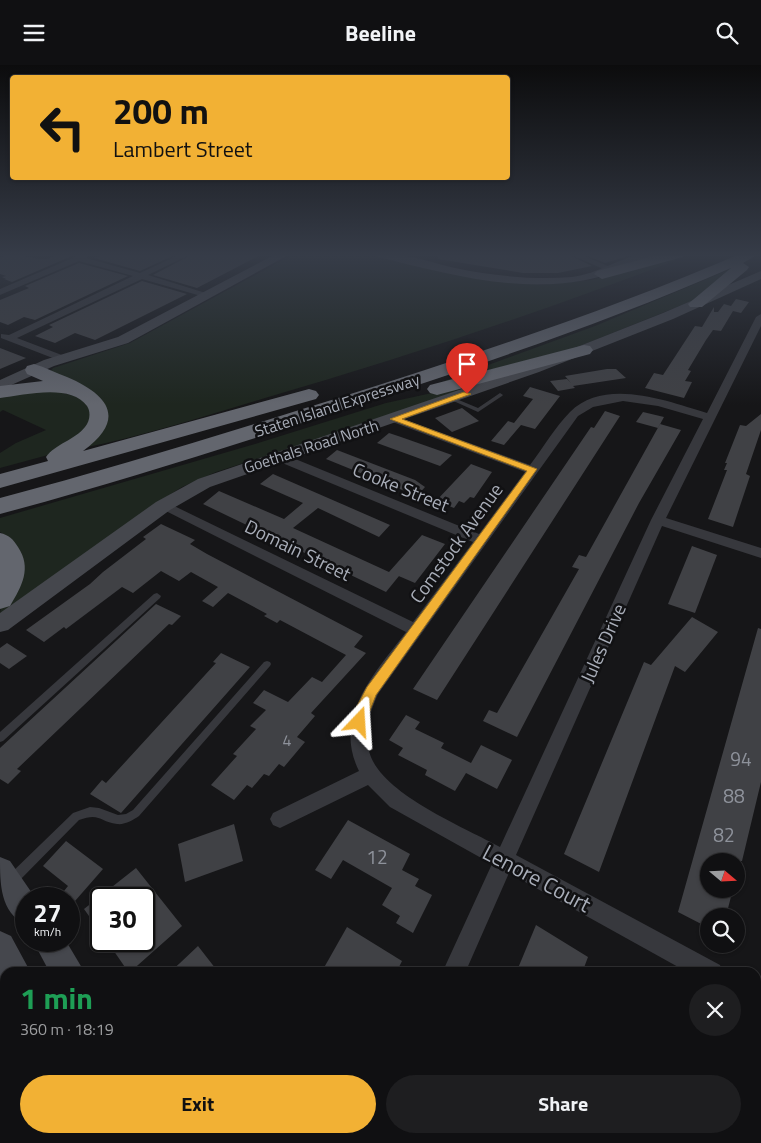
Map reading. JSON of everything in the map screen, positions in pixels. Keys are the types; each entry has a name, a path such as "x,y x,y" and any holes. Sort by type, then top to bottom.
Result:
{"highway":[{"name":"Staten Island Expressway","path":"0,506 227,441 535,341 631,304"},
{"name":"Staten Island Expressway","path":"0,481 274,405 465,346"},
{"path":"227,441 285,430 370,404 480,379 549,358 584,350"},
{"path":"0,473 59,455 76,447 92,433 99,419 98,408 89,397 34,370"},
{"path":"0,392 38,387 73,389"},
{"path":"0,541 9,551 14,566 9,584 0,599"}],"main road":[{"path":"0,386 63,359 123,340 190,304"},
{"name":"Goethals Road North","path":"0,624 163,506 211,480 452,399 584,350 695,304"},
{"path":"4,877 15,894"},
{"path":"0,947 12,967"},
{"path":"55,952 65,967"}],"street":[{"path":"5,337 77,304"},
{"name":"Jules Drive","path":"456,967 658,520 756,336 761,317"},
{"path":"5,337 63,359"},
{"name":"Comstock Avenue","path":"369,775 362,759 358,739 362,708 371,691 574,414 585,406 600,401 624,398 647,401 711,418"},
{"path":"394,419 532,469"},
{"name":"Cooke Street","path":"279,457 481,540"},
{"name":"Domain Street","path":"163,506 416,630"},
{"path":"658,520 761,553"},
{"path":"280,819 369,775"},
{"name":"Lenore Court","path":"369,775 397,801 701,967"}],"lane":[{"path":"452,399 478,409 500,395"},
{"path":"0,738 156,596"},
{"path":"4,877 76,816 90,811 112,820 124,821 136,813 267,664"}],"shaded area":[{"path":"201,304 556,304 419,351 316,383 128,438 82,448 104,418 50,372 53,368 130,343"},
{"path":"647,304 684,304 575,348 439,383 595,326"},
{"path":"478,383 389,416 216,472 182,487 152,506 0,614 10,538 0,532 0,518 255,444 386,403"},
{"path":"46,389 80,397 92,412 86,431 48,455 0,468 0,453 16,443 46,430 3,410 0,412 0,396"}],"building":[{"path":"0,304 68,304 35,320 24,317 8,325 0,322"},
{"path":"93,304 166,304 95,340 75,333 55,343 35,336 53,327 49,325"},
{"path":"724,304 731,306 732,304 747,304 741,313 733,311 721,331 713,330 706,340 688,370 691,371 685,381 692,382 684,398 645,388 654,373 663,375 695,326 702,327 714,307 714,312 718,312"},
{"path":"0,348 26,358 0,369"},
{"path":"616,369 626,378 573,386 575,388 558,391 550,381 567,379 571,383 565,376"},
{"path":"530,387 560,396 535,429 521,425 504,445 491,441 508,421 514,423 533,399 523,396"},
{"path":"462,408 479,421 452,432 435,418"},
{"path":"605,411 620,416 437,700 413,689 591,427 594,428"},
{"path":"643,412 664,417 658,428 636,422"},
{"path":"761,414 761,430 746,474 750,476 733,527 708,519 727,470 724,470 727,463 725,463 740,425 746,426"},
{"path":"660,424 681,430 639,503 517,737 483,721 489,710 497,713 579,569 572,567 579,555 586,557"},
{"path":"389,433 452,455 440,466 377,443"},
{"path":"337,450 415,480 425,487 417,496 326,459"},
{"path":"471,464 492,472 474,498 470,497 464,503 459,501 454,508 436,501"},
{"path":"273,474 390,525 379,537 318,508 293,528 389,572 422,535 445,544 415,583 399,576 386,592 203,504 219,491 284,519 303,503 260,484"},
{"path":"161,524 195,540 190,544 207,554 363,636 354,647 366,653 311,713 315,716 297,737 305,742 284,767 279,764 269,776 264,774 252,788 247,785 234,800 211,785 237,756 233,754 256,729 250,726 266,710 253,703 264,690 288,702 312,677 322,682 346,655 280,620 277,623 264,616 267,614 228,593 213,607 202,601 218,587 191,572 179,581 161,571 133,593 122,587 66,629 64,627 44,642 26,630 90,584 146,539 143,537"},
{"path":"692,546 717,555 695,613 668,604"},
{"path":"156,604 181,616 172,625 169,624 17,769 21,771 8,784 0,779 0,748"},
{"path":"692,617 718,632 685,672 675,666 599,872 564,854 644,662 651,665"},
{"path":"758,628 761,629 761,782 744,853 700,853 700,898 731,898 728,908 700,908 700,923 678,912"},
{"path":"7,643 27,656 9,669 0,663 0,648"},
{"path":"221,653 250,667 121,813 90,794 102,780 106,783 216,663 213,662"},
{"path":"406,715 420,722 415,729 444,743 441,748 471,763 481,745 512,760 497,789 466,773 455,791 425,775 427,770 398,755 403,748 389,740"},
{"path":"348,820 410,854 402,870 419,879 415,886 432,895 413,933 396,923 400,916 382,905 392,888 343,860 331,879 315,870"},
{"path":"234,824 243,861 185,882 178,844"},
{"path":"66,841 103,869 80,895 80,887 67,887 43,866"},
{"path":"136,868 151,887 112,887"},
{"path":"155,892 182,926 155,950"},
{"path":"90,904 90,917 84,909"},
{"path":"536,925 588,957 584,967 518,967"},
{"path":"347,927 402,961 399,967 324,967"},
{"path":"198,946 214,967 176,967"},
{"path":"115,952 153,952 136,967 125,967"}],"route":[{"path":"359,722 362,708 371,691 532,469 394,419 467,394"}]}
